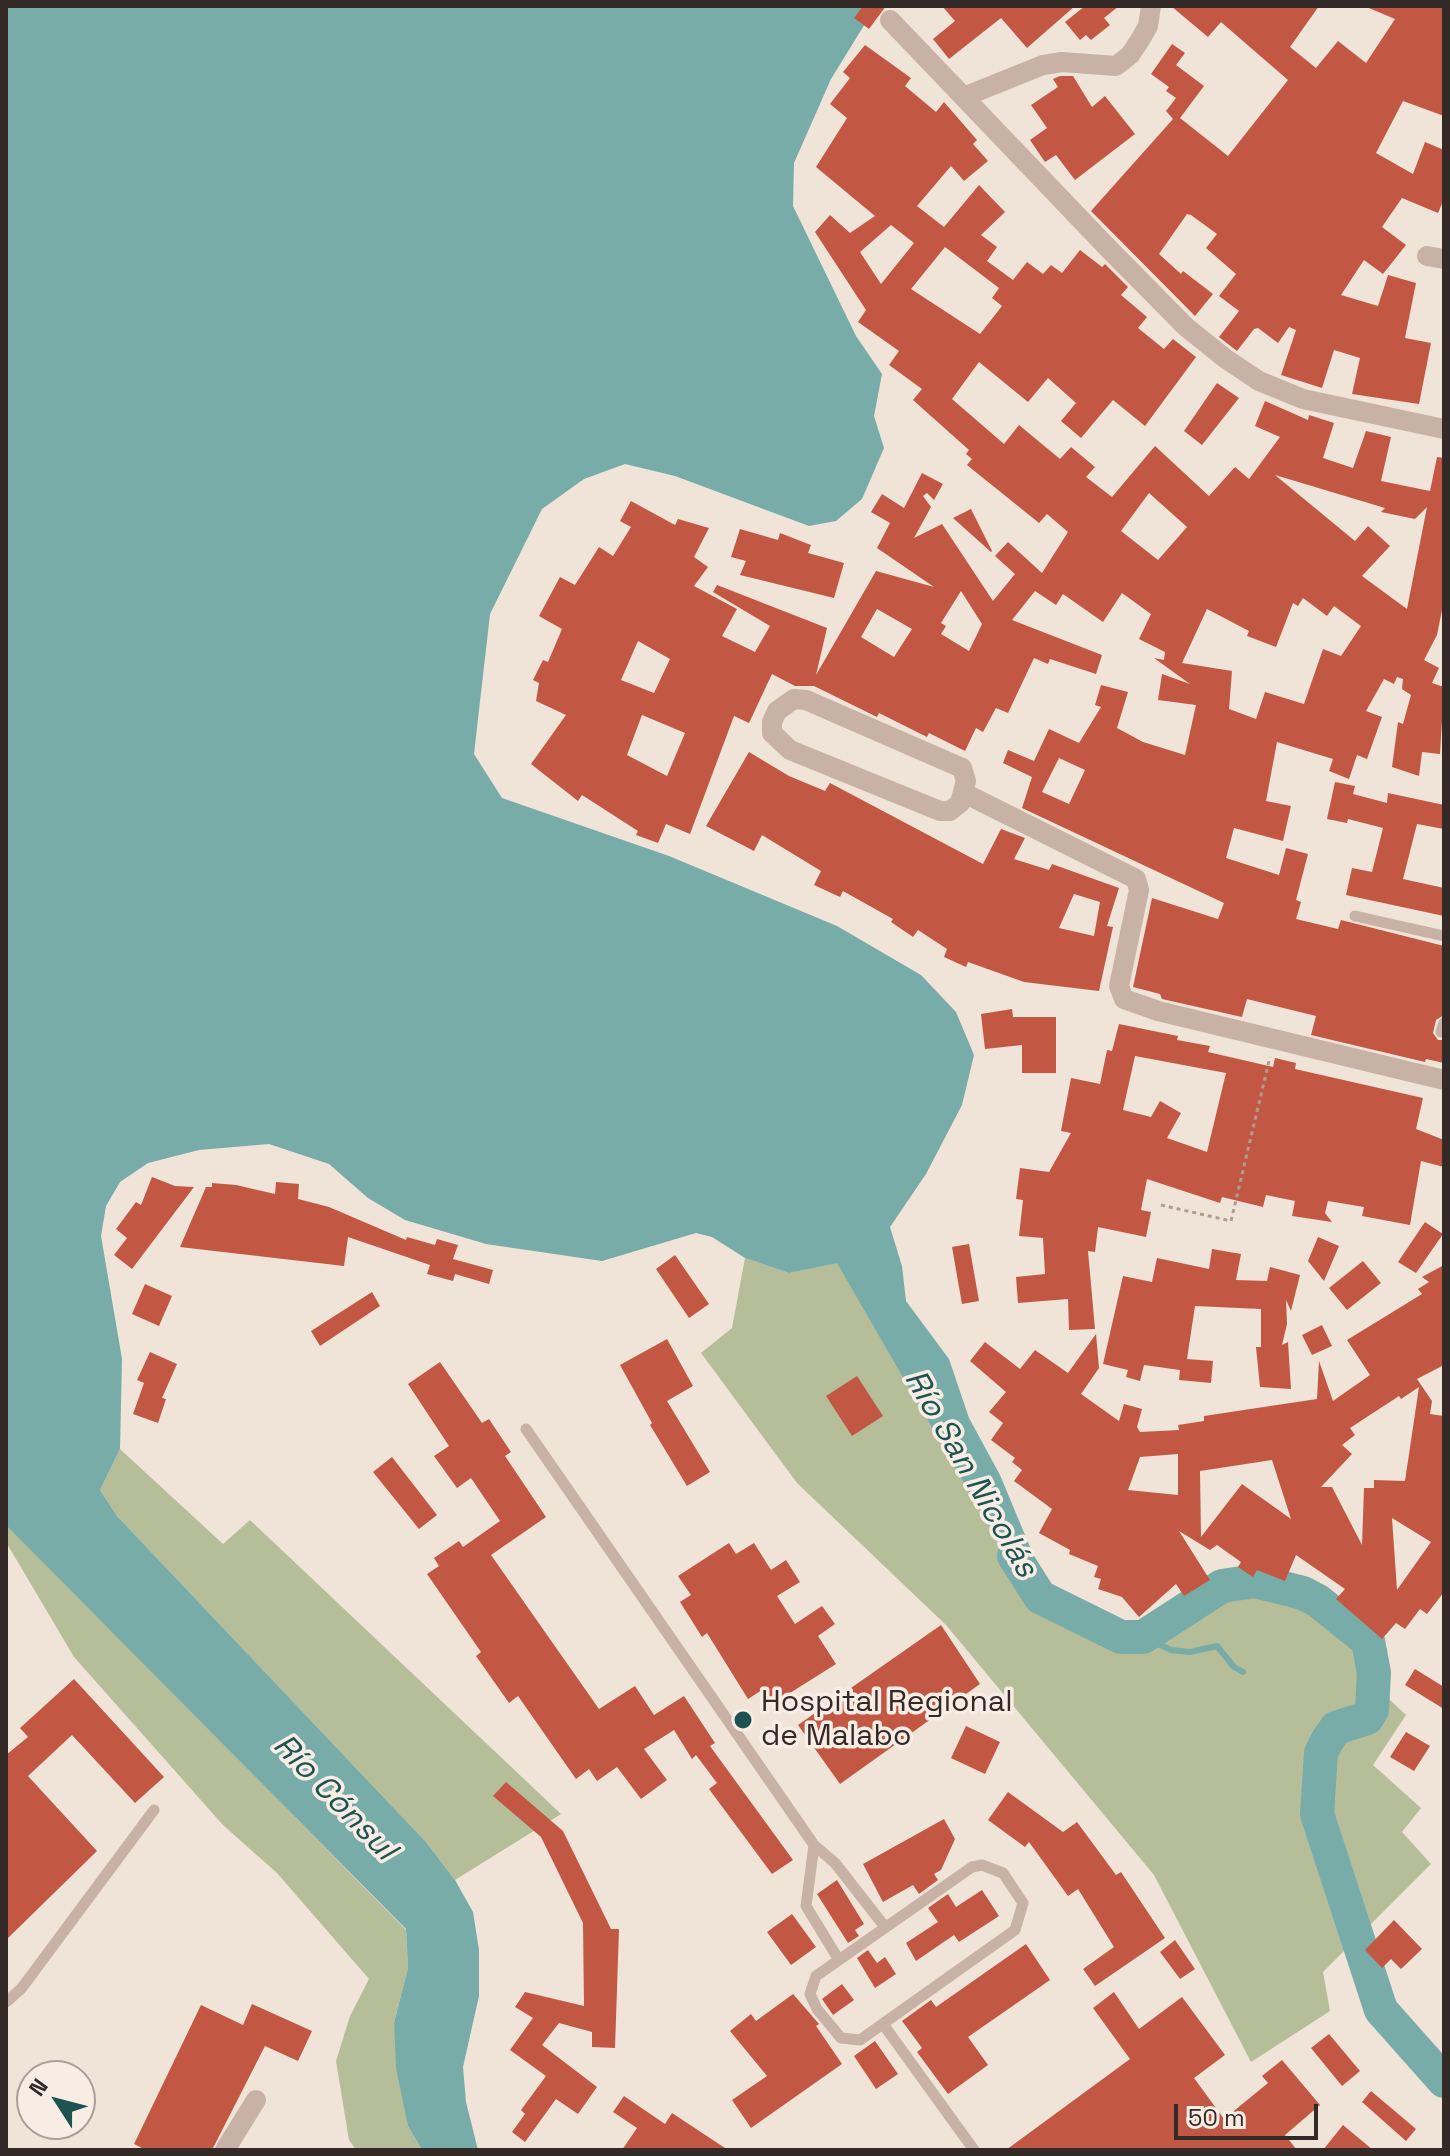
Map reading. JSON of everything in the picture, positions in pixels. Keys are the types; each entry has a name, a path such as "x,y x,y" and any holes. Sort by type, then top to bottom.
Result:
{"street":[{"path":"966,96 1043,65 1062,62 1116,66 1130,55 1140,40 1148,26 1151,6"},
{"path":"890,20 1186,327 1226,359 1259,381 1303,399 1444,429"},
{"path":"794,699 806,700 962,768 966,774 964,793 960,803 950,811 940,811 790,750 772,733 772,722 784,704 794,699"},
{"path":"964,793 1136,879 1139,890 1119,986 1124,999 1158,1011 1444,1080"},
{"path":"225,2150 256,2100"}],"lane":[{"path":"1355,916 1444,936"},
{"path":"526,1429 814,1845 835,1863 885,1927"},
{"path":"6,2002 21,1989 154,1810"},
{"path":"814,1845 806,1906 839,1960"},
{"path":"982,1865 1003,1873 1023,1903 1024,1912 1015,1930 860,2040 850,2042 841,2038 817,2009 810,1994 811,1985 816,1976 885,1927 972,1867 982,1865"},
{"path":"883,2024 974,2150"}],"path":[{"path":"1161,1205 1231,1221 1274,1039"}],"green space":[{"path":"745,1258 789,1273 837,1262 1029,1596 1050,1595 1051,1600 1128,1640 1246,1570 1300,1587 1345,1618 1370,1648 1373,1684 1406,1715 1373,1765 1421,1808 1402,1832 1431,1864 1323,1972 1330,2011 1251,2062 1154,1875 946,1625 797,1483 701,1353 732,1328"},
{"path":"120,1449 223,1544 250,1520 561,1814 455,1880 426,1842 117,1516 100,1490"},
{"path":"6,1523 406,1930 408,1968 394,2023 408,2126 422,2150 356,2150 349,2140 336,2061 350,2016 369,1979 277,1873 223,1825 74,1657 6,1542"}],"water":[{"name":"Río Cónsul","path":"6,6 876,6 831,79 794,163 793,206 856,336 882,374 874,416 884,448 862,499 836,521 809,526 675,476 625,464 584,479 542,509 490,614 474,754 502,798 669,856 837,926 921,975 956,1012 974,1055 962,1105 926,1174 890,1227 902,1266 906,1301 949,1359 969,1418 1000,1475 1050,1595 1029,1596 837,1263 789,1273 745,1258 712,1237 696,1233 602,1261 486,1244 405,1220 368,1198 329,1164 269,1144 199,1150 148,1163 120,1182 106,1206 101,1236 122,1359 120,1449 100,1490 117,1516 426,1842 455,1880 473,1912 479,1950 479,1996 463,2067 466,2102 478,2150 422,2150 408,2126 396,2068 394,2023 408,1968 406,1929 6,1525"}],"building":[{"path":"863,6 886,6 869,29 854,18"},
{"path":"942,6 1075,6 1027,48 1001,18 949,59 933,39 955,21"},
{"path":"1085,6 1119,6 1104,18 1110,25 1091,40 1086,35 1080,40 1065,22"},
{"path":"1171,6 1319,6 1290,47 1316,68 1338,41 1366,63 1395,19 1364,6 1444,6 1444,116 1403,101 1376,153 1413,174 1425,142 1444,150 1444,199 1438,213 1402,198 1382,227 1406,245 1383,274 1364,260 1341,295 1378,306 1388,275 1416,283 1405,338 1431,343 1419,404 1352,394 1360,358 1334,350 1322,388 1281,375 1296,330 1289,327 1278,343 1258,328 1254,329 1237,351 1219,337 1239,311 1219,296 1236,274 1206,248 1217,234 1191,215 1187,214 1159,254 1181,274 1183,271 1213,294 1195,316 1091,211 1173,119 1166,111 1176,98 1166,91 1169,87 1151,74 1172,44 1185,53 1176,65 1204,86 1180,118 1228,156 1288,80 1221,22 1208,37"},
{"path":"865,45 911,78 905,86 936,112 944,102 977,140 973,144 988,161 964,181 951,166 917,206 944,227 979,185 1005,212 981,235 997,247 987,261 1013,280 1027,262 1043,274 1051,265 1062,273 1080,250 1102,267 1105,264 1128,287 1121,295 1147,317 1138,328 1164,349 1173,339 1196,357 1145,426 1113,400 1081,438 1061,421 1076,403 1048,378 1028,402 979,362 952,399 1004,444 1019,425 1060,459 1071,447 1095,467 1086,477 1112,497 1155,446 1209,496 1235,467 1249,479 1280,437 1255,426 1265,401 1308,420 1309,415 1334,423 1323,458 1353,468 1366,431 1391,437 1381,481 1430,491 1437,457 1444,458 1444,600 1437,635 1424,660 1439,668 1432,683 1444,687 1440,754 1422,752 1419,776 1392,767 1398,722 1403,724 1411,695 1402,689 1403,679 1397,677 1394,684 1384,679 1366,711 1382,717 1367,759 1357,755 1349,779 1329,771 1333,759 1277,742 1266,801 1291,806 1283,841 1234,828 1226,858 1279,875 1286,848 1308,854 1296,900 1301,902 1296,919 1338,929 1341,920 1444,946 1444,1015 1436,1020 1433,1033 1438,1040 1444,1040 1444,1063 1426,1059 1425,1062 1311,1035 1316,1016 1247,999 1242,1017 1162,999 1160,994 1133,987 1152,898 1218,919 1224,903 1022,808 1032,777 1003,763 1008,750 1034,761 1049,729 1079,743 1101,707 1095,705 1101,685 1128,692 1117,728 1143,742 1185,755 1196,705 1158,700 1162,674 1190,684 1154,658 1164,660 1165,652 1139,639 1151,614 1122,593 1103,622 1063,594 1056,605 1035,591 1012,620 1102,655 1096,674 1050,659 1048,664 1034,658 1008,713 996,708 983,732 976,728 965,751 929,733 927,737 879,713 877,717 814,686 795,686 772,674 749,723 734,716 690,834 666,824 658,843 636,835 638,831 582,795 578,801 531,764 566,715 536,701 539,683 533,680 543,660 548,662 562,629 539,616 560,577 575,585 599,547 613,556 631,527 620,521 631,501 675,525 678,519 709,528 694,557 708,567 694,586 737,609 722,636 755,652 770,626 713,592 717,585 827,628 816,675 876,571 934,587 877,548 890,523 871,512 882,494 904,508 922,473 943,484 934,500 927,493 923,496 931,507 914,538 942,524 993,601 1015,574 995,556 1008,542 1042,573 1068,532 1047,514 1039,523 967,465 972,459 966,454 969,450 913,400 922,389 889,365 899,351 858,322 866,310 815,232 830,215 850,233 875,216 816,167 847,118 830,104 850,78 843,72","holes":["891,225 914,243 881,284 860,252","945,247 999,288 992,298 1002,306 980,334 911,289","1275,475 1385,508 1381,512 1415,519 1427,507 1407,609 1362,576 1390,546 1368,526 1355,541","1149,493 1187,527 1158,560 1121,531","961,591 982,624 969,651 941,634 946,626 941,623","1303,598 1327,616 1334,606 1361,626 1341,656 1323,649 1304,704 1265,692 1256,719 1229,709 1232,671 1182,663 1207,609 1249,631 1247,636 1276,647 1293,603 1298,606","877,609 912,629 894,657 861,637","638,641 670,659 654,693 621,680","642,715 685,733 667,776 627,755","1059,758 1085,770 1069,804 1042,792"]},
{"path":"1073,76 1092,107 1105,96 1135,134 1075,180 1056,155 1045,162 1030,140 1047,128 1031,105 1058,87 1053,79"},
{"path":"1217,383 1239,398 1202,445 1184,431"},
{"path":"971,509 992,551 991,552 953,518"},
{"path":"740,529 778,540 780,533 811,545 808,553 844,563 834,598 740,575 746,561 731,557"},
{"path":"749,752 789,776 825,791 830,783 983,864 1001,829 1025,838 1014,859 1049,870 1052,864 1119,888 1107,926 1113,927 1099,991 1024,982 968,962 966,967 944,957 947,949 918,930 913,937 891,922 893,919 843,891 840,897 814,885 821,871 762,835 754,851 706,826","holes":["1074,894 1100,902 1094,936 1059,928"]},
{"path":"1335,782 1355,786 1353,794 1387,803 1388,793 1444,805 1444,829 1417,824 1403,879 1444,888 1444,916 1346,895 1352,868 1372,872 1383,828 1348,819 1347,823 1327,819"},
{"path":"1012,1009 1013,1017 1056,1017 1056,1073 1022,1073 1022,1045 985,1049 981,1014"},
{"path":"1119,1024 1210,1046 1208,1052 1273,1067 1275,1058 1296,1063 1295,1069 1423,1098 1416,1129 1444,1140 1444,1167 1421,1161 1410,1225 1362,1216 1364,1207 1328,1201 1325,1213 1332,1222 1292,1216 1295,1201 1266,1195 1263,1207 1222,1197 1220,1203 1147,1179 1141,1210 1151,1212 1146,1237 1098,1227 1095,1252 1088,1251 1095,1329 1069,1330 1068,1299 1018,1303 1016,1277 1045,1274 1043,1238 1019,1236 1023,1200 1016,1199 1020,1168 1049,1172 1071,1133 1061,1131 1071,1078 1100,1084 1107,1050 1112,1051","holes":["1135,1056 1226,1073 1207,1152 1167,1138 1181,1113 1160,1101 1151,1117 1123,1110"]},
{"path":"152,1177 175,1186 194,1187 132,1269 114,1255 127,1238 116,1229 136,1202 141,1205"},
{"path":"276,1182 299,1184 298,1199 329,1207 406,1240 407,1237 435,1245 437,1239 458,1245 453,1259 493,1270 489,1284 455,1274 453,1281 427,1274 430,1265 348,1237 344,1266 180,1247 206,1187 212,1187 212,1183 236,1185 275,1194"},
{"path":"1425,1222 1443,1234 1416,1273 1398,1262"},
{"path":"1318,1237 1339,1246 1324,1281 1308,1261"},
{"path":"969,1244 979,1301 962,1304 952,1247"},
{"path":"1212,1249 1241,1254 1236,1280 1267,1281 1270,1267 1300,1275 1291,1311 1286,1300 1287,1324 1282,1345 1288,1342 1291,1389 1260,1387 1256,1347 1261,1347 1261,1309 1195,1306 1187,1359 1213,1361 1211,1383 1179,1380 1180,1370 1144,1365 1140,1381 1126,1377 1128,1370 1103,1364 1123,1276 1152,1282 1157,1258 1209,1269"},
{"path":"675,1255 709,1304 689,1318 656,1269"},
{"path":"1363,1261 1381,1283 1347,1310 1329,1288"},
{"path":"1444,1265 1444,1365 1417,1379 1432,1401 1430,1414 1444,1416 1444,1592 1427,1614 1420,1609 1405,1629 1396,1623 1382,1639 1336,1599 1345,1589 1296,1555 1285,1581 1257,1570 1253,1577 1238,1567 1241,1562 1217,1545 1210,1550 1179,1531 1210,1580 1184,1596 1176,1584 1139,1617 1122,1597 1098,1589 1101,1579 1094,1577 1098,1566 1069,1554 1070,1550 1039,1533 1052,1509 1014,1481 1022,1470 1012,1462 1015,1458 991,1440 1003,1423 989,1412 1006,1392 970,1361 985,1342 1020,1369 1035,1350 1068,1373 1096,1334 1099,1368 1081,1394 1119,1421 1124,1404 1142,1409 1137,1427 1140,1432 1179,1430 1178,1425 1204,1421 1204,1416 1317,1399 1319,1361 1333,1401 1370,1375 1347,1340 1422,1294 1418,1289 1429,1282 1422,1277","holes":["1419,1387 1405,1481 1374,1480 1374,1488 1364,1488 1362,1545 1332,1487 1321,1487 1352,1454 1342,1445 1355,1435 1350,1428 1399,1396 1401,1399","1178,1454 1178,1495 1128,1490 1140,1457","1272,1460 1291,1519 1242,1484 1201,1537 1200,1471","1392,1518 1431,1542 1397,1590"]},
{"path":"145,1284 172,1296 159,1326 132,1314"},
{"path":"372,1292 380,1306 320,1346 311,1331"},
{"path":"1322,1325 1332,1346 1312,1355 1302,1335"},
{"path":"667,1339 693,1386 667,1401 710,1472 687,1486 650,1425 652,1423 620,1365"},
{"path":"150,1352 177,1364 162,1398 166,1399 158,1423 133,1414 144,1383 137,1380"},
{"path":"440,1362 482,1423 489,1419 511,1452 505,1456 546,1517 491,1555 599,1709 635,1686 654,1715 684,1696 715,1743 710,1746 793,1860 772,1874 709,1789 717,1783 696,1755 692,1759 674,1730 644,1749 667,1780 641,1799 617,1767 597,1781 589,1769 576,1779 518,1696 509,1703 476,1656 481,1652 427,1574 439,1566 434,1558 459,1541 463,1547 500,1521 471,1478 457,1488 434,1456 449,1446 408,1384"},
{"path":"857,1376 883,1416 852,1436 826,1396"},
{"path":"392,1457 437,1515 419,1529 373,1472"},
{"path":"729,1543 736,1554 754,1543 771,1570 786,1560 800,1582 777,1596 795,1624 822,1606 835,1624 818,1636 836,1664 771,1705 762,1690 748,1699 707,1633 702,1637 680,1602 691,1595 678,1576"},
{"path":"941,1625 980,1684 840,1784 798,1725"},
{"path":"1415,1669 1444,1687 1444,1709 1405,1685"},
{"path":"74,1679 164,1777 135,1803 72,1735 28,1776 97,1851 6,1940 6,1755 28,1737 20,1728"},
{"path":"966,1726 1000,1742 985,1774 951,1758"},
{"path":"1406,1732 1430,1746 1414,1771 1390,1757"},
{"path":"506,1782 563,1831 611,1929 619,1929 615,2048 592,2047 592,2032 559,2023 542,2045 597,2087 578,2114 556,2099 525,2142 512,2132 525,2114 521,2110 546,2076 510,2050 533,2018 515,2007 525,1992 584,2006 583,1923 541,1837 493,1796"},
{"path":"1008,1792 1063,1832 1077,1822 1116,1875 1121,1872 1165,1938 1095,1986 1083,1969 1114,1947 1078,1889 1068,1896 1029,1842 1025,1847 988,1820"},
{"path":"944,1819 955,1839 941,1870 934,1874 938,1880 919,1894 913,1885 883,1902 863,1864"},
{"path":"837,1880 864,1924 855,1930 859,1936 848,1943 817,1894"},
{"path":"982,1890 999,1916 959,1942 954,1935 916,1961 906,1943 938,1922 928,1908 948,1894 956,1907"},
{"path":"792,1914 816,1947 791,1965 767,1932"},
{"path":"1394,1920 1422,1949 1401,1969 1391,1959 1382,1968 1365,1950"},
{"path":"1175,1940 1195,1969 1180,1979 1160,1952"},
{"path":"1026,1944 1050,1980 968,2037 988,2065 948,2094 917,2052 922,2048 902,2021 931,2000 936,2007"},
{"path":"868,1950 877,1963 885,1957 896,1974 875,1988 857,1958"},
{"path":"842,1984 854,2000 833,2015 822,1999"},
{"path":"1114,1992 1139,2029 1182,1997 1225,2055 1194,2078 1224,2119 1268,2083 1262,2076 1282,2060 1320,2105 1285,2135 1297,2150 1006,2150 1130,2059 1093,2008"},
{"path":"793,1994 819,2024 816,2026 842,2064 751,2128 732,2100 767,2076 730,2031 751,2014 756,2021"},
{"path":"252,2004 312,2031 298,2061 265,2046 212,2150 146,2150 134,2144 201,2005 243,2025"},
{"path":"1329,2034 1360,2071 1342,2086 1311,2048"},
{"path":"875,2041 898,2074 876,2089 854,2056"},
{"path":"1371,2091 1416,2129 1406,2141 1362,2102"},
{"path":"624,2096 665,2124 672,2113 728,2150 622,2150 637,2128 613,2112"},
{"path":"1343,2125 1373,2150 1323,2150"}],"waterway":[{"name":"Río San Nicolás","path":"1014,1556 1040,1597 1121,1637 1143,1637 1222,1586 1255,1581 1303,1593 1318,1601 1368,1641 1374,1673 1372,1710 1367,1718 1336,1728 1327,1741 1321,1753 1317,1814 1381,2010 1444,2081"},
{"path":"1143,1637 1171,1650 1190,1652 1217,1646 1234,1667 1243,1672"}],"place":[{"name":"Hospital Regional de Malabo","path":"743,1720"}]}
